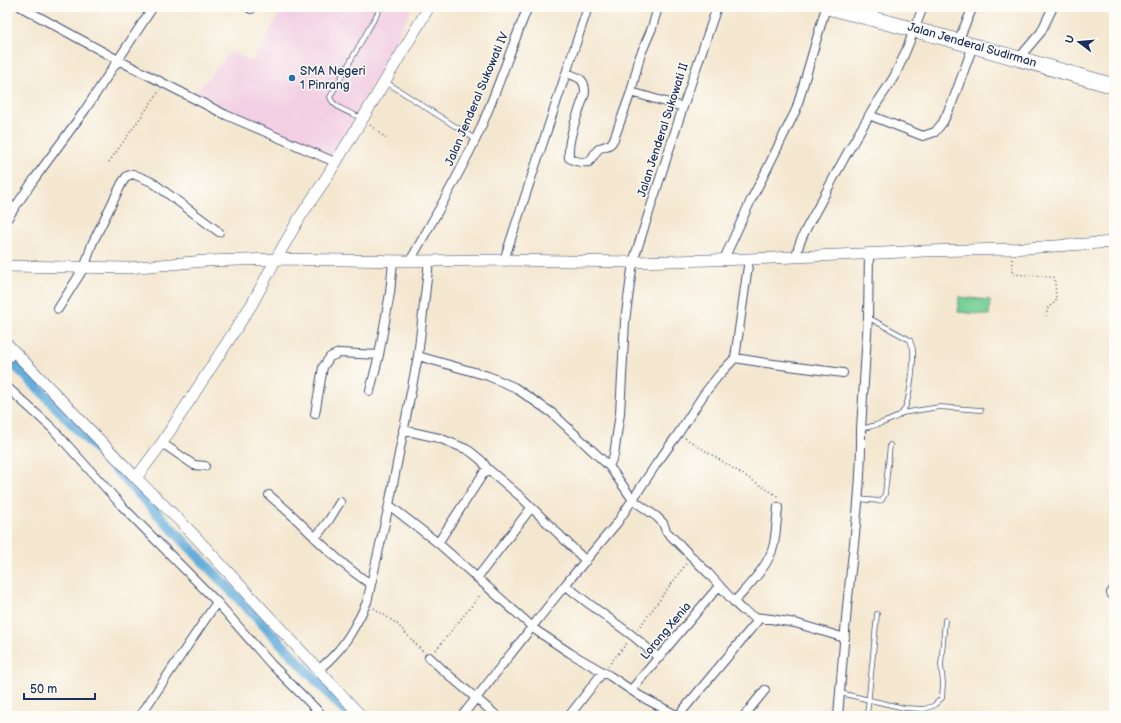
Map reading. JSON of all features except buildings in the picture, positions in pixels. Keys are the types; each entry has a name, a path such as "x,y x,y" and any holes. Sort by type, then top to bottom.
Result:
{"highway":[{"name":"Jalan Jenderal Sudirman","path":"827,7 914,29 1114,86"}],"street":[{"path":"21,7 118,60 226,115 335,162"},
{"path":"7,219 84,110 153,7"},
{"path":"136,478 162,443 252,304 276,258 300,217 363,118 429,7"},
{"name":"Jalan Jenderal Sukowati IV","path":"410,261 456,179 475,139 495,93 528,7"},
{"path":"504,260 588,7"},
{"path":"567,73 578,78 585,85 585,93 569,142 569,158 582,163 589,162 599,149 607,147 614,139 631,92 640,56 652,28 658,7"},
{"name":"Jalan Jenderal Sukowati II","path":"609,466 614,455 620,413 626,321 633,262 682,107 717,7"},
{"path":"724,259 751,200 796,110 827,7"},
{"path":"796,257 797,249 803,235 829,187 869,115 896,73 922,7"},
{"path":"958,42 973,7"},
{"path":"1019,58 1041,32 1053,7"},
{"path":"869,115 923,136 935,132 943,122 952,103 973,46"},
{"path":"631,92 682,107"},
{"path":"58,309 85,266 92,244 122,183 127,176 133,174 152,182 219,232"},
{"path":"7,266 85,266 128,268 204,260 276,258 393,261 504,260 633,262 749,259 924,251 1011,250 1114,242"},
{"path":"838,716 847,608 856,533 868,318 869,254"},
{"path":"462,716 565,585 617,523 704,394 735,358 749,259"},
{"path":"370,391 379,355 390,293 393,261"},
{"path":"318,670 336,654 364,610 367,602 389,505 418,356 429,261"},
{"path":"315,414 323,367 330,357 339,353 379,355"},
{"path":"9,354 190,531 361,716"},
{"path":"418,356 488,376 514,387 552,414 609,466 633,500 663,523 666,531 692,556 741,609 754,617 795,623 845,638"},
{"path":"735,358 843,372"},
{"path":"7,387 52,428 122,506 217,602 271,664 324,716"},
{"path":"403,430 439,438 466,449 482,461 487,468 512,489 586,561"},
{"path":"162,443 194,465 205,466"},
{"path":"438,543 487,468"},
{"path":"269,495 294,516 315,538 348,567 371,584"},
{"path":"315,538 329,520 340,502"},
{"path":"389,505 438,543 546,638 644,698 678,716 760,618"},
{"path":"734,602 750,584 768,559 774,544 778,507"},
{"path":"477,578 531,508"},
{"path":"565,585 588,604 633,636 659,658"},
{"name":"Lorong Xenia","path":"631,690 719,586"},
{"path":"1114,588 1111,593 1114,597"},
{"path":"140,716 217,602"},
{"path":"430,657 444,671 497,716"},
{"path":"569,716 603,672"},
{"path":"744,716 766,690"}],"lane":[{"path":"363,118 335,105 331,101 330,97 381,7"},
{"path":"385,81 475,139"},
{"path":"868,318 910,340 913,349 910,395 902,413"},
{"path":"861,429 887,422 902,413 939,406 981,410"},
{"path":"858,499 882,500 885,494 890,445"},
{"path":"867,716 876,614"},
{"path":"840,693 904,708 924,709 933,706 942,698 943,683 941,664 945,620"}],"path":[{"path":"109,162 165,84"},
{"path":"363,118 388,140"},
{"path":"1011,250 1012,273 1054,278 1056,302 1048,307 1046,316"},
{"path":"678,434 779,496 778,507"},
{"path":"603,672 633,636 692,556"},
{"path":"367,602 397,624 430,657 488,587"}],"shaded area":[{"name":"SMA Negeri 1 Pinrang","path":"283,7 413,7 332,159 195,94 230,51 252,62"}],"green space":[{"path":"959,297 990,300 989,315 958,312"}],"waterway":[{"path":"7,358 39,389 350,716"}],"place":[{"name":"SMA Negeri 1 Pinrang","path":"292,78"}]}
